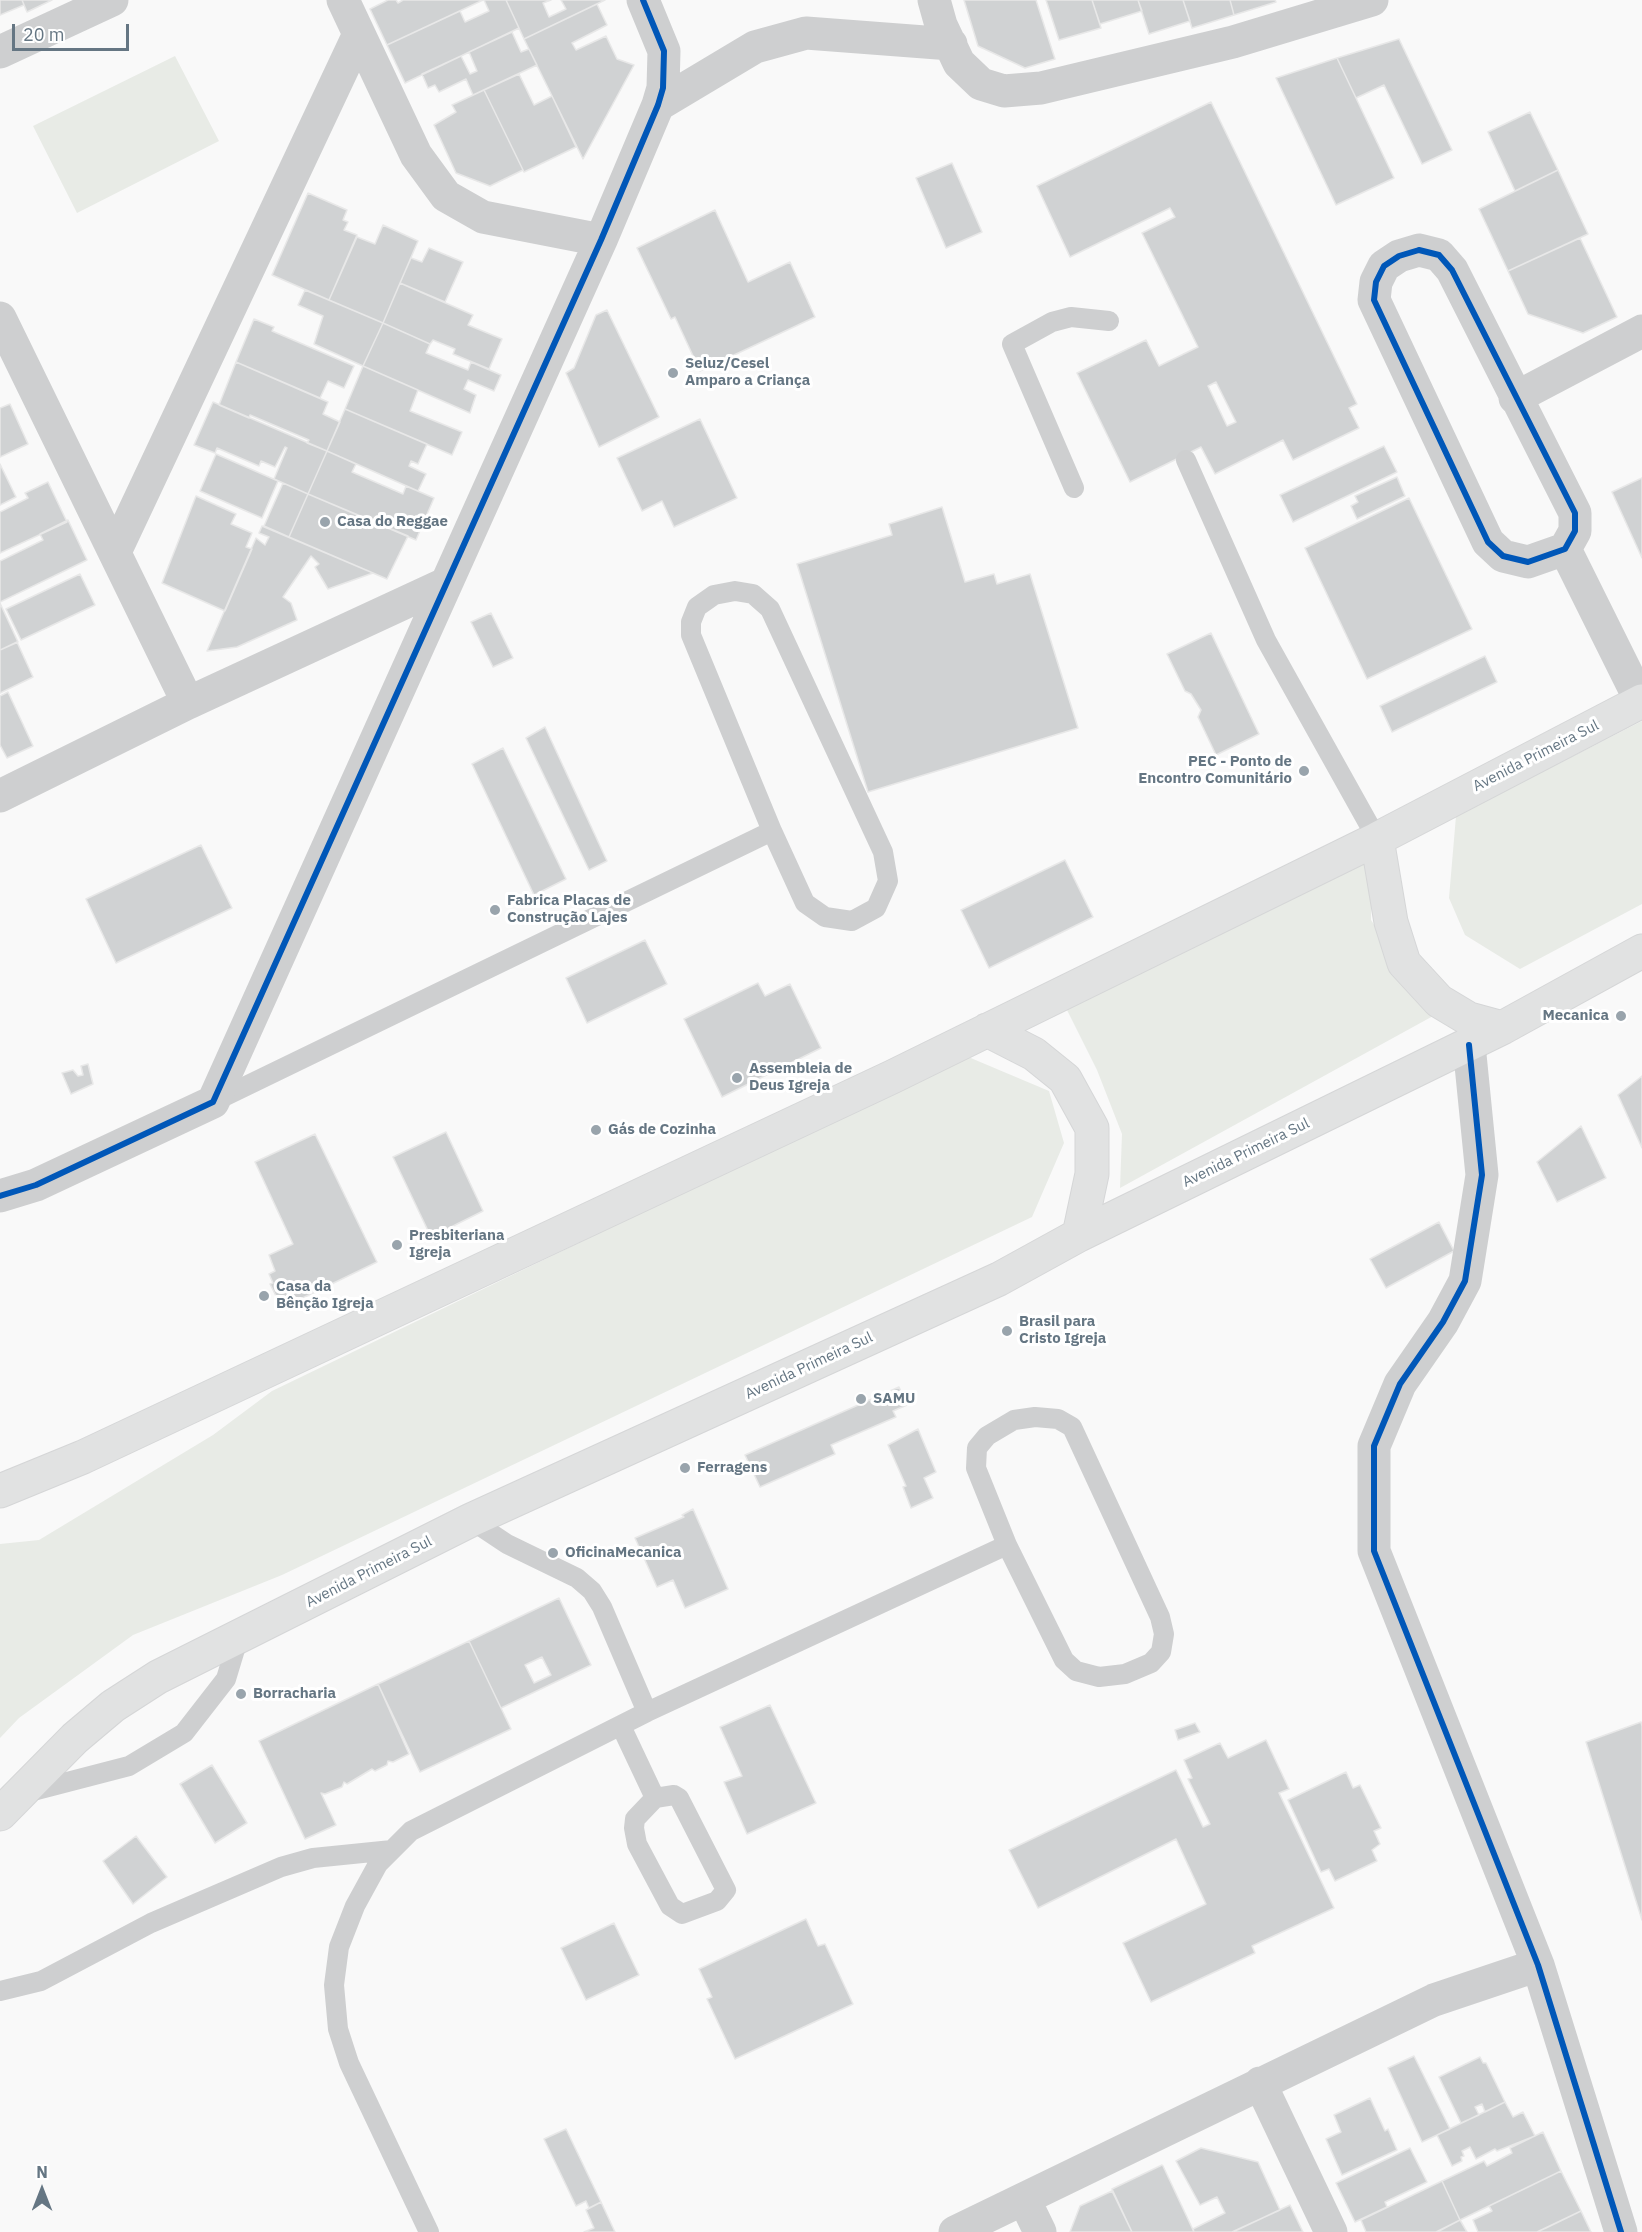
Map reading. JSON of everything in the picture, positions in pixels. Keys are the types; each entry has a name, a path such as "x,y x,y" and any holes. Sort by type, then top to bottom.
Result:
{"main road":[{"name":"Avenida Primeira Sul","path":"0,1491 105,1447 987,1030 1377,839 1642,701"},
{"path":"1377,839 1391,922 1404,963 1439,1001 1469,1019 1502,1028"},
{"name":"Avenida Primeira Sul","path":"10,1804 75,1738 113,1706 158,1677 471,1520 999,1279 1078,1235 1502,1028 1642,951"},
{"path":"987,1030 1034,1054 1065,1079 1092,1128 1092,1174 1078,1235"}],"street":[{"path":"0,52 112,0"},
{"path":"343,0 416,155 446,196 483,217 601,240"},
{"path":"0,1196 36,1185 213,1102 601,240 658,105 663,88 664,51 643,0"},
{"path":"934,0 959,63 981,84 1004,91 1041,88 1233,42 1372,0"},
{"path":"658,105 755,47 806,33 951,44"},
{"path":"115,552 359,34"},
{"path":"1419,250 1438,255 1452,270 1575,513 1575,531 1565,549 1528,562 1503,556 1488,542 1374,300 1376,282 1384,266 1399,256 1419,250"},
{"path":"0,318 188,704"},
{"path":"1515,398 1642,331"},
{"path":"1565,549 1642,701"},
{"path":"0,796 188,704 445,584"},
{"path":"1469,1044 1482,1175 1465,1281 1443,1322 1400,1384 1374,1446 1374,1551 1538,1965 1621,2232"},
{"path":"955,2232 1434,2000 1538,1965"},
{"path":"1260,2083 1331,2232"},
{"path":"1024,2199 1040,2232"}],"lane":[{"path":"1074,488 1012,344 1052,322 1071,317 1109,321"},
{"path":"1186,460 1266,640 1377,839"},
{"path":"735,591 753,594 770,609 883,852 888,881 876,908 852,921 825,917 805,903 772,831 691,635 691,622 697,607 714,595 735,591"},
{"path":"213,1102 772,831"},
{"path":"1035,1417 1058,1419 1072,1427 1160,1617 1164,1634 1161,1652 1151,1664 1125,1674 1099,1677 1076,1671 1064,1660 1007,1545 976,1468 977,1448 987,1437 1014,1420 1035,1417"},
{"path":"471,1520 507,1544 577,1578 592,1591 602,1607 647,1712"},
{"path":"429,2232 349,2063 339,2029 334,1985 339,1947 359,1898 378,1864 411,1831 647,1712 1007,1545"},
{"path":"10,1804 129,1766 184,1733 226,1679 239,1636"},
{"path":"621,1726 656,1798"},
{"path":"674,1795 679,1798 723,1882 726,1893 717,1901 682,1914 670,1906 637,1844 634,1828 635,1820 656,1798 674,1795"},
{"path":"0,1991 41,1981 151,1923 281,1867 313,1857 392,1850"}],"shaded area":[{"path":"175,56 219,141 77,213 33,126"},
{"path":"1642,721 1642,904 1520,969 1465,935 1449,898 1456,816"},
{"path":"1371,860 1371,920 1407,975 1444,1010 1120,1188 1122,1134 1097,1070 1065,1006"},
{"path":"966,1056 1049,1091 1064,1143 1032,1217 282,1575 133,1635 19,1718 0,1738 0,1544 39,1540 213,1435 272,1391"}],"building":[{"path":"0,0 22,0 24,5 0,15"},
{"path":"22,0 52,0 27,12"},
{"path":"388,0 396,0 398,3 403,0 483,0 387,45 370,9"},
{"path":"484,0 506,0 519,28 405,83 387,45 460,11 465,22 489,11"},
{"path":"506,0 551,0 543,3 549,17 566,9 561,0 605,0 524,39"},
{"path":"964,0 1036,0 1055,59 1025,68 978,46"},
{"path":"1046,0 1092,0 1101,28 1059,40"},
{"path":"1092,0 1138,0 1142,11 1100,24"},
{"path":"1138,0 1183,0 1190,21 1149,34"},
{"path":"1183,0 1230,0 1234,15 1192,28"},
{"path":"1230,0 1275,0 1276,2 1234,15"},
{"path":"597,4 607,25 572,43 576,50 606,36 617,59 634,65 583,159 524,39"},
{"path":"512,32 521,52 529,49 537,65 473,95 466,79 439,92 435,85 428,88 422,74 461,56 470,74 477,71 469,52"},
{"path":"1399,39 1452,150 1422,164 1384,85 1356,98 1337,58"},
{"path":"1337,58 1394,178 1336,205 1276,78"},
{"path":"519,74 534,105 552,96 576,147 524,172 484,90"},
{"path":"484,90 523,170 490,186 456,173 434,125 456,112 452,105"},
{"path":"1211,102 1357,404 1349,408 1359,428 1293,460 1283,440 1215,474 1201,447 1130,482 1077,373 1146,340 1159,366 1198,347 1142,233 1175,217 1170,208 1070,257 1037,186","holes":["1216,382 1236,422 1227,426 1208,386"]},
{"path":"1530,112 1558,170 1515,191 1488,132"},
{"path":"952,163 982,232 946,248 916,178"},
{"path":"1558,170 1588,234 1508,271 1479,209"},
{"path":"308,193 347,210 343,220 348,222 344,230 357,235 329,300 272,275"},
{"path":"715,210 748,282 790,262 815,317 700,371 675,317 671,319 637,248"},
{"path":"383,225 418,241 383,323 329,300 357,237 375,244"},
{"path":"1580,238 1617,317 1583,333 1528,314 1508,271"},
{"path":"429,248 463,262 445,302 400,283 411,258 422,262"},
{"path":"400,283 473,315 468,325 502,339 489,369 453,354 455,349 433,340 430,344 383,323"},
{"path":"305,290 383,323 363,366 314,344 323,316 298,305"},
{"path":"607,310 659,417 599,447 566,373 574,368 596,315"},
{"path":"254,319 274,327 272,331 354,366 344,388 328,381 320,398 236,362"},
{"path":"383,323 430,344 426,353 468,370 471,362 501,375 494,391 468,380 464,389 476,395 470,413 363,366"},
{"path":"236,362 328,402 323,414 340,422 327,451 307,443 309,440 250,415 249,418 219,405"},
{"path":"363,366 418,390 410,411 462,432 452,455 345,409"},
{"path":"213,402 327,451 308,494 274,479 287,448 285,447 275,467 261,461 259,466 217,448 215,453 194,445"},
{"path":"10,404 28,444 0,457 0,408"},
{"path":"345,409 427,444 418,464 411,461 409,466 426,474 418,491 327,451"},
{"path":"700,419 737,498 674,527 662,501 642,511 617,458"},
{"path":"1384,446 1397,472 1293,522 1280,495"},
{"path":"327,451 356,464 352,472 403,494 406,486 434,498 416,540 308,494"},
{"path":"216,454 278,481 262,518 200,491"},
{"path":"0,464 16,497 0,505"},
{"path":"1397,477 1405,496 1357,519 1351,506 1358,502 1355,496"},
{"path":"1642,478 1642,558 1612,492"},
{"path":"48,482 67,522 0,553 0,512 28,498 25,493"},
{"path":"283,483 308,494 289,537 264,526"},
{"path":"308,494 408,536 387,579 289,537"},
{"path":"196,496 236,514 231,524 252,533 246,547 252,549 225,611 162,583"},
{"path":"1409,498 1472,629 1367,679 1305,548"},
{"path":"942,507 965,582 994,574 997,584 1030,574 1078,728 868,792 797,564 892,535 889,524"},
{"path":"68,520 87,560 0,602 0,561 43,540 40,534"},
{"path":"262,526 373,573 328,589 315,567 319,564 311,556 283,597 291,603 297,620 237,647 207,651 256,538 265,545 269,537 259,533"},
{"path":"80,574 95,605 21,640 6,609"},
{"path":"0,603 18,642 0,650"},
{"path":"491,613 513,658 493,667 471,622"},
{"path":"1211,633 1259,734 1216,755 1198,717 1201,710 1191,694 1185,691 1167,654"},
{"path":"17,642 33,677 0,693 0,650"},
{"path":"1485,656 1497,682 1392,732 1380,706"},
{"path":"8,692 33,746 7,758 0,745 0,696"},
{"path":"545,727 607,861 589,870 526,738"},
{"path":"503,748 566,879 534,895 472,764"},
{"path":"201,845 232,908 116,963 86,899"},
{"path":"1065,860 1093,917 989,968 961,910"},
{"path":"645,940 667,984 587,1023 566,978"},
{"path":"758,983 765,996 790,984 821,1048 722,1097 684,1019"},
{"path":"88,1064 93,1084 71,1094 62,1073 73,1070 78,1076 83,1075 81,1066"},
{"path":"1642,1076 1642,1148 1618,1095"},
{"path":"1581,1126 1606,1178 1557,1202 1537,1162"},
{"path":"446,1132 483,1211 431,1237 393,1157"},
{"path":"315,1134 377,1262 282,1308 270,1284 273,1283 269,1274 275,1271 269,1255 293,1244 255,1162"},
{"path":"1439,1222 1454,1251 1386,1288 1370,1259"},
{"path":"899,1387 907,1405 893,1411 896,1417 831,1445 835,1454 760,1487 745,1455"},
{"path":"918,1429 936,1472 924,1478 933,1498 911,1508 903,1487 906,1486 888,1445"},
{"path":"693,1509 728,1589 685,1608 673,1580 657,1587 635,1538 684,1517 682,1515"},
{"path":"559,1598 591,1665 501,1708 469,1641","holes":["542,1657 551,1675 534,1683 525,1665"]},
{"path":"469,1641 511,1729 420,1772 378,1684"},
{"path":"378,1684 409,1754 393,1762 388,1761 387,1765 375,1771 372,1769 347,1784 344,1782 342,1787 325,1794 321,1793 336,1825 305,1839 259,1741"},
{"path":"770,1705 816,1803 747,1834 724,1782 742,1776 720,1727"},
{"path":"1641,1722 1642,1726 1642,1920 1586,1742"},
{"path":"1195,1723 1200,1732 1178,1740 1175,1730"},
{"path":"1266,1740 1289,1789 1279,1793 1334,1908 1252,1946 1255,1953 1151,2002 1123,1943 1206,1904 1176,1839 1038,1908 1009,1850 1176,1770 1203,1827 1210,1824 1188,1779 1192,1778 1184,1760 1220,1743 1228,1758"},
{"path":"212,1765 247,1823 215,1843 180,1784"},
{"path":"1346,1772 1353,1788 1360,1785 1381,1828 1374,1831 1380,1844 1372,1850 1377,1861 1335,1881 1329,1869 1321,1872 1288,1800"},
{"path":"136,1836 167,1877 133,1904 103,1861"},
{"path":"806,1919 818,1946 825,1944 853,2004 735,2059 707,1999 712,1997 699,1969"},
{"path":"614,1923 639,1975 586,2000 561,1948"},
{"path":"1414,2056 1450,2129 1422,2142 1388,2068"},
{"path":"1480,2057 1483,2063 1486,2063 1505,2102 1485,2112 1482,2104 1475,2107 1479,2115 1461,2123 1439,2077"},
{"path":"1370,2098 1385,2131 1388,2129 1397,2150 1342,2175 1326,2139 1341,2132 1334,2115"},
{"path":"1505,2102 1513,2117 1523,2112 1535,2136 1497,2151 1495,2149 1476,2159 1470,2147 1462,2151 1464,2156 1461,2157 1462,2161 1452,2166 1437,2135"},
{"path":"566,2129 601,2202 589,2208 586,2201 576,2206 544,2139"},
{"path":"1543,2132 1561,2171 1460,2220 1442,2181 1484,2161 1487,2166 1512,2153 1510,2148"},
{"path":"1201,2148 1258,2162 1280,2210 1232,2232 1194,2232 1193,2229 1225,2213 1217,2197 1200,2205 1176,2161"},
{"path":"1410,2148 1427,2182 1385,2202 1387,2207 1355,2222 1336,2183"},
{"path":"1162,2165 1194,2232 1132,2232 1112,2189"},
{"path":"1561,2171 1581,2211 1537,2232 1478,2232 1473,2220 1492,2211 1489,2206"},
{"path":"1442,2181 1460,2220 1436,2232 1366,2232 1361,2220"},
{"path":"1112,2191 1132,2232 1070,2232 1080,2206"},
{"path":"601,2202 615,2232 584,2232 594,2228 586,2210"},
{"path":"1290,2205 1303,2232 1235,2231"},
{"path":"1581,2211 1591,2232 1537,2232 1546,2228"},
{"path":"1460,2220 1467,2232 1436,2232 1441,2230"}],"cycle path":[{"path":"0,1196 36,1185 213,1102 601,240 658,105 663,88 664,51 643,0"},
{"path":"1419,250 1439,255 1452,270 1575,513 1575,531 1565,549 1528,562 1503,556 1488,542 1374,300 1376,282 1384,266 1399,256 1419,250"},
{"path":"1469,1045 1482,1175 1465,1281 1443,1322 1400,1384 1374,1446 1374,1551 1538,1965 1621,2232"}],"place":[{"name":"Seluz/Cesel Amparo a Criança","path":"673,373"},
{"name":"Casa do Reggae","path":"325,522"},
{"name":"PEC - Ponto de Encontro Comunitário","path":"1304,771"},
{"name":"Fabrica Placas de Construção Lajes","path":"495,910"},
{"name":"Mecanica","path":"1621,1016"},
{"name":"Assembleia de Deus Igreja","path":"737,1078"},
{"name":"Gás de Cozinha","path":"596,1130"},
{"name":"Presbiteriana Igreja","path":"397,1245"},
{"name":"Casa da Bênção Igreja","path":"264,1296"},
{"name":"Brasil para Cristo Igreja","path":"1007,1331"},
{"name":"SAMU","path":"861,1399"},
{"name":"Ferragens","path":"685,1468"},
{"name":"OficinaMecanica","path":"553,1553"},
{"name":"Borracharia","path":"241,1694"}]}
